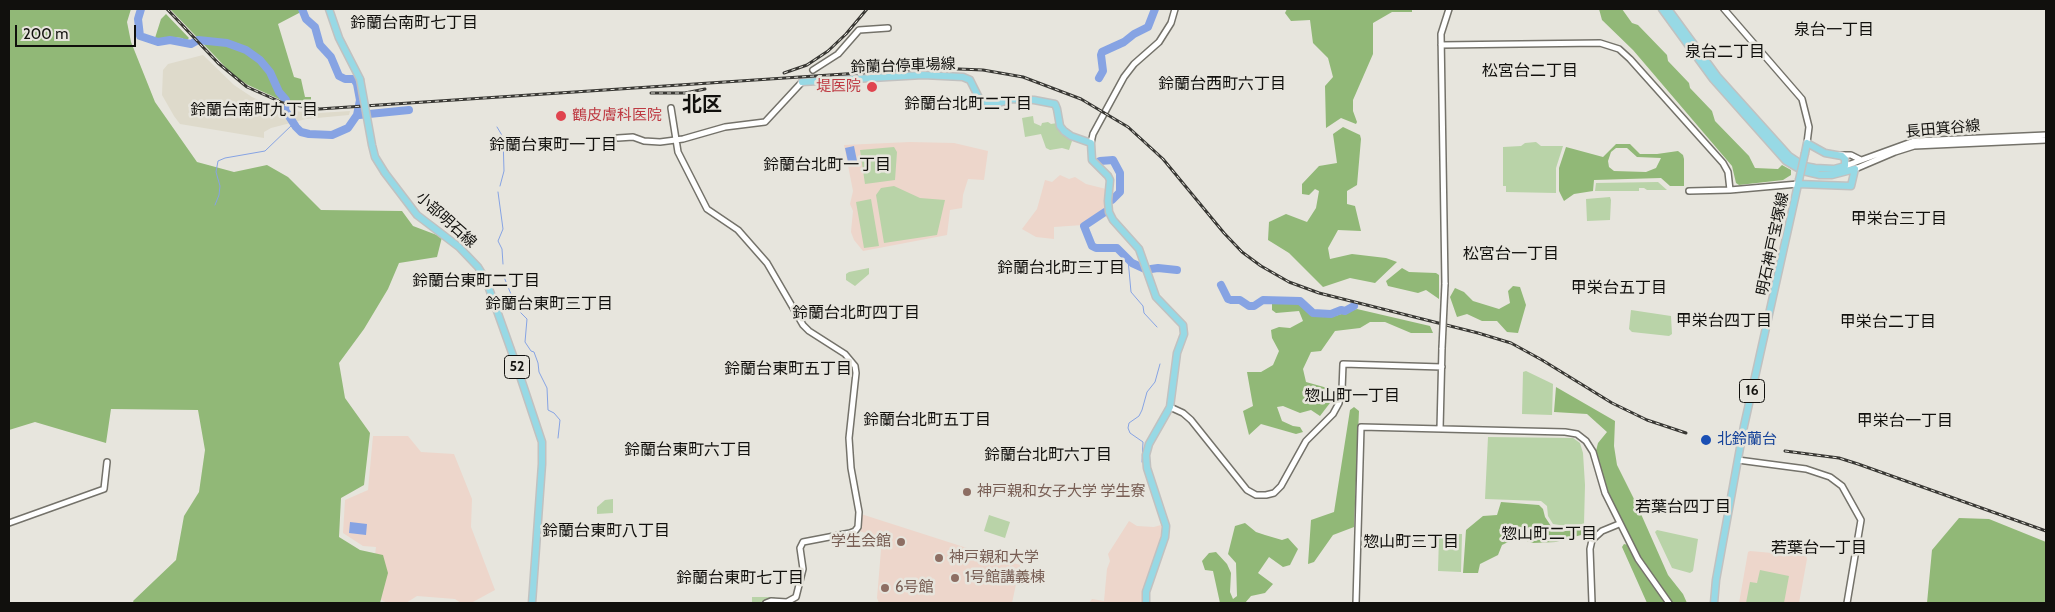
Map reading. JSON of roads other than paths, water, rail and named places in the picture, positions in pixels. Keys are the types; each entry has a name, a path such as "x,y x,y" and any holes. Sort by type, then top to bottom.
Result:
{"main road":[{"name":"小部明石線","path":"329,9 339,38 360,79 372,145 376,156 385,173 417,215 459,247 478,267 486,280 516,364 542,442 532,603"},
{"path":"1662,9 1713,79 1786,161 1803,171 1820,175 1832,175 1855,169"},
{"path":"1668,9 1728,89 1789,156 1804,166 1815,168 1834,169 1845,166 1844,157 1825,153 1807,143"},
{"name":"鈴蘭台停車場線","path":"802,82 923,76 963,77 970,80 979,98 990,104 1012,99 1034,100 1054,104 1057,109 1060,126 1064,131 1071,136 1090,143"},
{"path":"1090,143 1092,160 1110,180 1108,201 1113,220 1139,249 1156,298 1183,325 1184,334 1177,353 1170,406 1149,444 1146,455 1147,468 1166,526 1165,537 1146,592 1146,603"},
{"name":"明石神戸宝塚線","path":"1714,603 1716,580 1738,460 1807,143"},
{"name":"明石神戸宝塚線","path":"1799,182 1851,186 1855,169"}],"street":[{"path":"1090,143 1124,77 1134,64 1160,42 1171,23 1175,9"},
{"path":"1440,429 1445,284 1441,34 1449,9"},
{"path":"1724,9 1802,99 1810,126 1807,143"},
{"path":"813,70 838,54 859,30 888,28"},
{"path":"1441,45 1600,43 1619,49 1723,163 1728,172 1730,190"},
{"path":"618,138 633,136 654,142 676,140 725,126 764,122 802,82"},
{"path":"671,108 678,152 707,209 738,230 766,263 803,325 809,331 845,354 855,366 850,438 851,468 859,512 858,526 852,532 802,542 800,548 803,569 796,597 787,602 771,601 766,603"},
{"name":"長田箕谷線","path":"1845,166 1914,141 2046,135"},
{"name":"長田箕谷線","path":"1855,169 1914,146 2046,140"},
{"path":"1836,155 1851,155 1861,160"},
{"path":"1689,191 1730,190 1799,182"},
{"path":"1170,406 1191,420 1247,490 1256,495 1266,495 1274,493 1281,486 1306,441 1333,414 1339,403 1342,390 1343,364 1442,367"},
{"path":"1356,603 1361,427 1565,432 1577,434 1586,441 1593,452 1605,493 1638,560 1668,603"},
{"path":"1738,460 1806,469 1830,477 1842,486 1861,520 1847,603"},
{"path":"9,523 104,489 107,462"},
{"path":"1592,603 1590,549 1592,540 1602,532 1619,524"}],"water":[{"path":"854,146 857,161 848,162 845,148"},
{"path":"350,522 367,524 366,535 349,533"}],"waterway":[{"path":"141,9 138,19 140,36 158,42 170,40 191,44 198,40 227,43 246,50 260,60 270,72 279,92 286,100 285,110 301,132 332,135 348,128 357,115 360,100 357,84 354,79 345,79 339,76 331,57 320,45 315,27 306,19 302,9"},
{"path":"1099,78 1103,71 1102,52 1124,42 1148,27 1155,9"},
{"path":"359,115 409,110"},
{"path":"215,205 220,186 216,172 218,161 265,151 293,124"},
{"path":"497,127 503,137 504,171 500,186"},
{"path":"1100,161 1113,160 1120,173 1120,192 1112,200"},
{"path":"498,192 503,229 498,241 502,249 503,264"},
{"path":"1105,212 1084,226 1092,246 1096,248 1117,248 1132,263 1143,268"},
{"path":"1128,259 1131,292 1143,306 1144,313 1157,327"},
{"path":"1151,269 1177,270"},
{"path":"504,277 517,309 527,319 525,342 531,351 534,352 539,372 547,388 548,410 554,413 560,420 558,438"},
{"path":"1221,285 1228,299 1240,300 1249,306 1254,306 1263,300 1300,301 1313,313 1331,314 1341,310 1345,311 1354,306"},
{"path":"1142,462 1143,442 1130,433 1128,428 1129,423 1139,416 1147,392 1155,382 1160,364"}],"railway":[{"path":"167,9 218,63 247,87 283,103 319,109 935,68 983,70 1023,77 1081,99 1128,127 1163,159 1242,252 1261,266 1289,282 1319,293 1511,343 1612,403 1647,420 1686,433"},
{"path":"784,73 807,65 828,51 846,34 867,9"},
{"path":"651,93 685,93 705,89"},
{"path":"1785,451 1839,458 2046,531"}],"place":[{"name":"堤医院","path":"872,87"},
{"name":"鶴皮膚科医院","path":"561,116"},
{"name":"北鈴蘭台","path":"1706,440"},
{"name":"神戸親和女子大学 学生寮","path":"967,492"},
{"name":"学生会館","path":"901,542"},
{"name":"神戸親和大学","path":"939,558"},
{"name":"1号館講義棟","path":"955,578"},
{"name":"6号館","path":"885,588"}],"district":[{"name":"鈴蘭台南町七丁目","path":"414,23"},
{"name":"泉台一丁目","path":"1834,30"},
{"name":"泉台二丁目","path":"1725,52"},
{"name":"松宮台二丁目","path":"1530,71"},
{"name":"鈴蘭台西町六丁目","path":"1222,84"},
{"name":"鈴蘭台北町二丁目","path":"968,104"},
{"name":"北区","path":"702,105"},
{"name":"鈴蘭台南町九丁目","path":"254,110"},
{"name":"鈴蘭台東町一丁目","path":"553,145"},
{"name":"鈴蘭台北町一丁目","path":"827,165"},
{"name":"甲栄台三丁目","path":"1899,219"},
{"name":"松宮台一丁目","path":"1511,254"},
{"name":"鈴蘭台北町三丁目","path":"1061,268"},
{"name":"鈴蘭台東町二丁目","path":"476,281"},
{"name":"甲栄台五丁目","path":"1619,288"},
{"name":"鈴蘭台東町三丁目","path":"549,304"},
{"name":"鈴蘭台北町四丁目","path":"856,313"},
{"name":"甲栄台四丁目","path":"1724,321"},
{"name":"甲栄台二丁目","path":"1888,322"},
{"name":"鈴蘭台東町五丁目","path":"788,369"},
{"name":"惣山町一丁目","path":"1352,396"},
{"name":"鈴蘭台北町五丁目","path":"927,420"},
{"name":"甲栄台一丁目","path":"1905,421"},
{"name":"鈴蘭台東町六丁目","path":"688,450"},
{"name":"鈴蘭台北町六丁目","path":"1048,455"},
{"name":"若葉台四丁目","path":"1683,507"},
{"name":"鈴蘭台東町八丁目","path":"606,531"},
{"name":"惣山町二丁目","path":"1549,534"},
{"name":"惣山町三丁目","path":"1411,542"},
{"name":"若葉台一丁目","path":"1819,548"},
{"name":"鈴蘭台東町七丁目","path":"740,578"}]}
